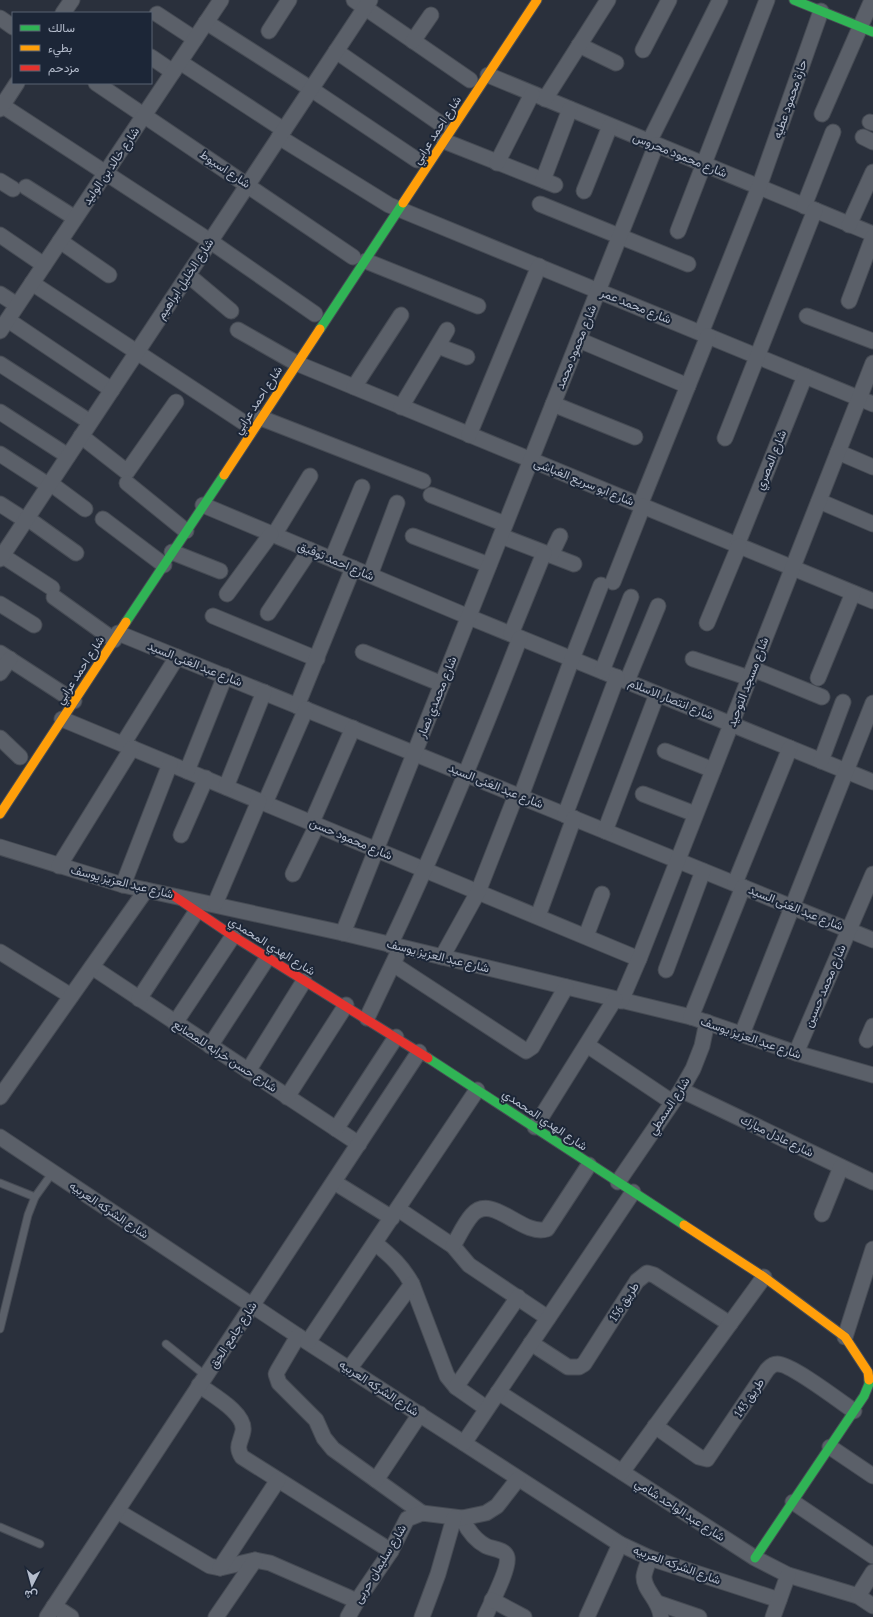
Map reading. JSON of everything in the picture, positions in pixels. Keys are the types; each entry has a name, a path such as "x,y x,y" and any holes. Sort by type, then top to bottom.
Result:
{"street":[{"name":"شارع خالد بن الوليد","path":"4,325 221,0"},
{"path":"269,31 289,0"},
{"name":"شارع احمد عرابي","path":"0,814 62,719 65,695 108,633 156,559 172,552 179,525 203,505 248,421 442,128 475,79 538,0"},
{"path":"497,162 539,96 579,46 608,0"},
{"path":"643,50 669,0"},
{"name":"شارع محمود محمد","path":"531,460 619,236 652,143 720,0"},
{"path":"678,231 705,165 767,0"},
{"path":"822,114 867,30 872,0"},
{"path":"799,1 867,30"},
{"name":"شارع محمود محروس","path":"363,3 414,41 475,79 539,96 873,234"},
{"name":"شارع الخليل ابراهيم","path":"1,556 282,134 336,51 363,3"},
{"name":"حارة محمود عطيه","path":"442,957 478,892 572,659 641,506 688,386 704,334 759,187 821,11"},
{"path":"157,14 195,39"},
{"path":"414,41 430,15"},
{"path":"0,18 12,26"},
{"path":"206,22 311,89 417,160"},
{"path":"579,46 616,63"},
{"path":"336,51 442,128 497,162 549,183 570,109"},
{"name":"شارع محمد عمر","path":"152,57 176,67 282,134 391,206 866,401"},
{"path":"16,84 1,106 106,173 316,314"},
{"name":"شارع اسيوط","path":"98,84 357,258 478,306"},
{"path":"584,191 610,126"},
{"path":"725,438 757,356 809,208 833,132"},
{"path":"849,225 873,172"},
{"path":"0,181 19,188 76,218"},
{"path":"540,204 688,264"},
{"path":"0,235 44,265"},
{"path":"850,301 873,237"},
{"path":"60,241 109,274"},
{"path":"469,435 539,266"},
{"path":"188,275 231,311"},
{"path":"32,282 137,352 248,421 423,481"},
{"path":"0,294 17,305"},
{"path":"354,387 401,315"},
{"path":"807,316 873,341"},
{"path":"4,325 112,390"},
{"name":"شارع ابو سريع الغباشى","path":"238,330 289,359 354,387 873,601"},
{"path":"401,406 447,330"},
{"path":"579,340 688,386"},
{"path":"438,346 467,357"},
{"name":"شارع مسجد التوحيد","path":"535,1127 587,1045 618,1000 639,959 838,452 866,401 873,363"},
{"path":"0,364 90,422"},
{"name":"شارع المصري","path":"707,623 805,376"},
{"path":"81,436 127,472 176,402"},
{"path":"553,404 635,437"},
{"path":"0,412 68,456"},
{"path":"838,452 873,467"},
{"path":"0,454 49,484 85,509"},
{"name":"شارع محمدي نصار","path":"343,933 531,460"},
{"path":"227,594 273,534 310,476"},
{"path":"127,483 179,525"},
{"path":"332,559 362,487"},
{"path":"431,495 503,530 547,554 574,564"},
{"path":"819,501 873,524"},
{"path":"370,575 397,503"},
{"path":"0,504 26,519 76,553"},
{"name":"شارع احمد توفيق","path":"203,505 469,617"},
{"path":"103,518 156,559"},
{"path":"412,536 489,565"},
{"path":"367,1018 393,964 395,946 425,870 467,774 547,554 560,536"},
{"path":"268,613 310,550"},
{"path":"172,552 220,571"},
{"name":"شارع عبد الغنى السيد","path":"1,556 108,633 177,657 302,707 873,940"},
{"path":"215,904 262,802 302,707 317,659 353,568"},
{"path":"818,678 854,593"},
{"path":"602,672 631,597"},
{"path":"0,604 34,626"},
{"path":"538,916 570,816 622,679 658,606"},
{"path":"213,616 317,659"},
{"name":"شارع انتصار الاسلام","path":"469,617 873,782"},
{"path":"363,652 442,684"},
{"path":"0,674 5,656 65,695"},
{"path":"59,866 177,657"},
{"path":"693,659 751,673 822,697"},
{"path":"187,771 224,676"},
{"path":"226,787 264,692"},
{"path":"605,831 657,694"},
{"path":"821,761 843,702"},
{"path":"742,1034 873,703"},
{"name":"شارع محمود حسن","path":"62,719 639,959"},
{"path":"293,874 315,824 353,728"},
{"path":"0,738 20,757"},
{"path":"691,1017 790,748"},
{"path":"665,751 713,770"},
{"path":"123,885 170,764"},
{"path":"181,835 206,778"},
{"path":"643,794 696,814"},
{"name":"شارع عبد العزيز يوسف","path":"0,847 123,885 171,894 343,933 691,1017 796,1054 873,1075"},
{"path":"666,970 703,871"},
{"name":"شارع محمد حسين","path":"796,1054 873,874"},
{"path":"0,1097 146,890"},
{"name":"شارع الهدي المحمدي","path":"171,894 233,936 367,1018 764,1278 845,1338 868,1372 869,1400"},
{"path":"586,936 602,894"},
{"path":"139,999 196,912"},
{"path":"175,1023 233,936"},
{"path":"0,952 71,996"},
{"path":"210,1046 268,957"},
{"path":"393,964 526,1050 532,1048 566,987"},
{"name":"شارع حسن خرابه للمصانع","path":"92,968 359,1144"},
{"path":"248,1071 304,980"},
{"path":"287,1097 346,1005"},
{"name":"شارع السمطي","path":"618,1182 677,1096 693,1069 702,1046 707,1022"},
{"path":"867,1040 873,1026"},
{"path":"336,1129 396,1037"},
{"name":"شارع عادل مبارك","path":"587,1045 677,1096 873,1182"},
{"name":"شارع جامع الحق","path":"51,1611 419,1052"},
{"path":"477,1090 374,1244 276,1374 279,1383 316,1420 324,1438 333,1449 422,1513 458,1518 480,1515 497,1506 518,1479"},
{"name":"شارع الشركه العربيه","path":"0,1137 303,1339 620,1544 650,1558 779,1600"},
{"path":"452,1246 472,1215 478,1210 486,1208 494,1210 539,1232 547,1229 589,1164"},
{"path":"822,1214 841,1167"},
{"path":"334,1182 395,1213 452,1246 469,1265 548,1318"},
{"path":"464,1443 486,1408 633,1192"},
{"path":"374,1244 394,1258 404,1270 412,1284 447,1376 456,1387 486,1408"},
{"path":"845,1338 873,1249"},
{"name":"طريق 156","path":"531,1343 568,1367 579,1368 584,1364 638,1280 647,1273 654,1275 730,1324"},
{"path":"622,1472 764,1278"},
{"path":"349,1369 412,1284"},
{"path":"456,1387 518,1297"},
{"name":"طريق 143","path":"655,1426 699,1457 707,1459 767,1370 773,1364 778,1363 794,1370 854,1411"},
{"path":"203,1381 238,1414 243,1422 243,1431 238,1443 238,1451 242,1457 390,1551"},
{"name":"شارع عبد الواحد شامي","path":"498,1392 755,1558 788,1576 858,1596 873,1606"},
{"path":"755,1558 854,1411 869,1400"},
{"path":"376,1480 420,1414"},
{"path":"830,1447 873,1476"},
{"path":"220,1568 278,1480"},
{"path":"793,1502 873,1556"},
{"path":"117,1510 200,1562 220,1568 255,1560 270,1563 357,1601"},
{"name":"شارع سليمان حربى","path":"348,1617 390,1551 407,1519 422,1513"},
{"path":"458,1518 486,1546 505,1554 507,1558 505,1570 485,1617"},
{"path":"422,1617 458,1518"},
{"path":"587,1617 620,1544"},
{"path":"650,1558 644,1577 646,1587 660,1610 699,1617"},
{"path":"216,1617 255,1560"},
{"path":"858,1596 873,1572"},
{"path":"773,1617 788,1576"},
{"path":"492,1600 524,1617"},
{"path":"51,1611 71,1617"}],"lane":[{"path":"0,1329 26,1224 35,1198 53,1172"},
{"path":"0,1183 35,1198"},
{"path":"166,1344 203,1381"},
{"path":"0,1527 40,1544"}],"traffic: fast":[{"path":"794,0 873,32"},
{"path":"320,329 403,203"},
{"path":"126,622 224,475"},
{"path":"428,1058 684,1225"},
{"path":"755,1558 864,1396 869,1380"}],"traffic: slow":[{"path":"403,203 537,0"},
{"path":"224,475 320,329"},
{"path":"0,814 126,622"},
{"path":"684,1225 764,1277 845,1337 868,1372 869,1380"}],"traffic: jam":[{"path":"171,894 233,936 428,1058"}]}
